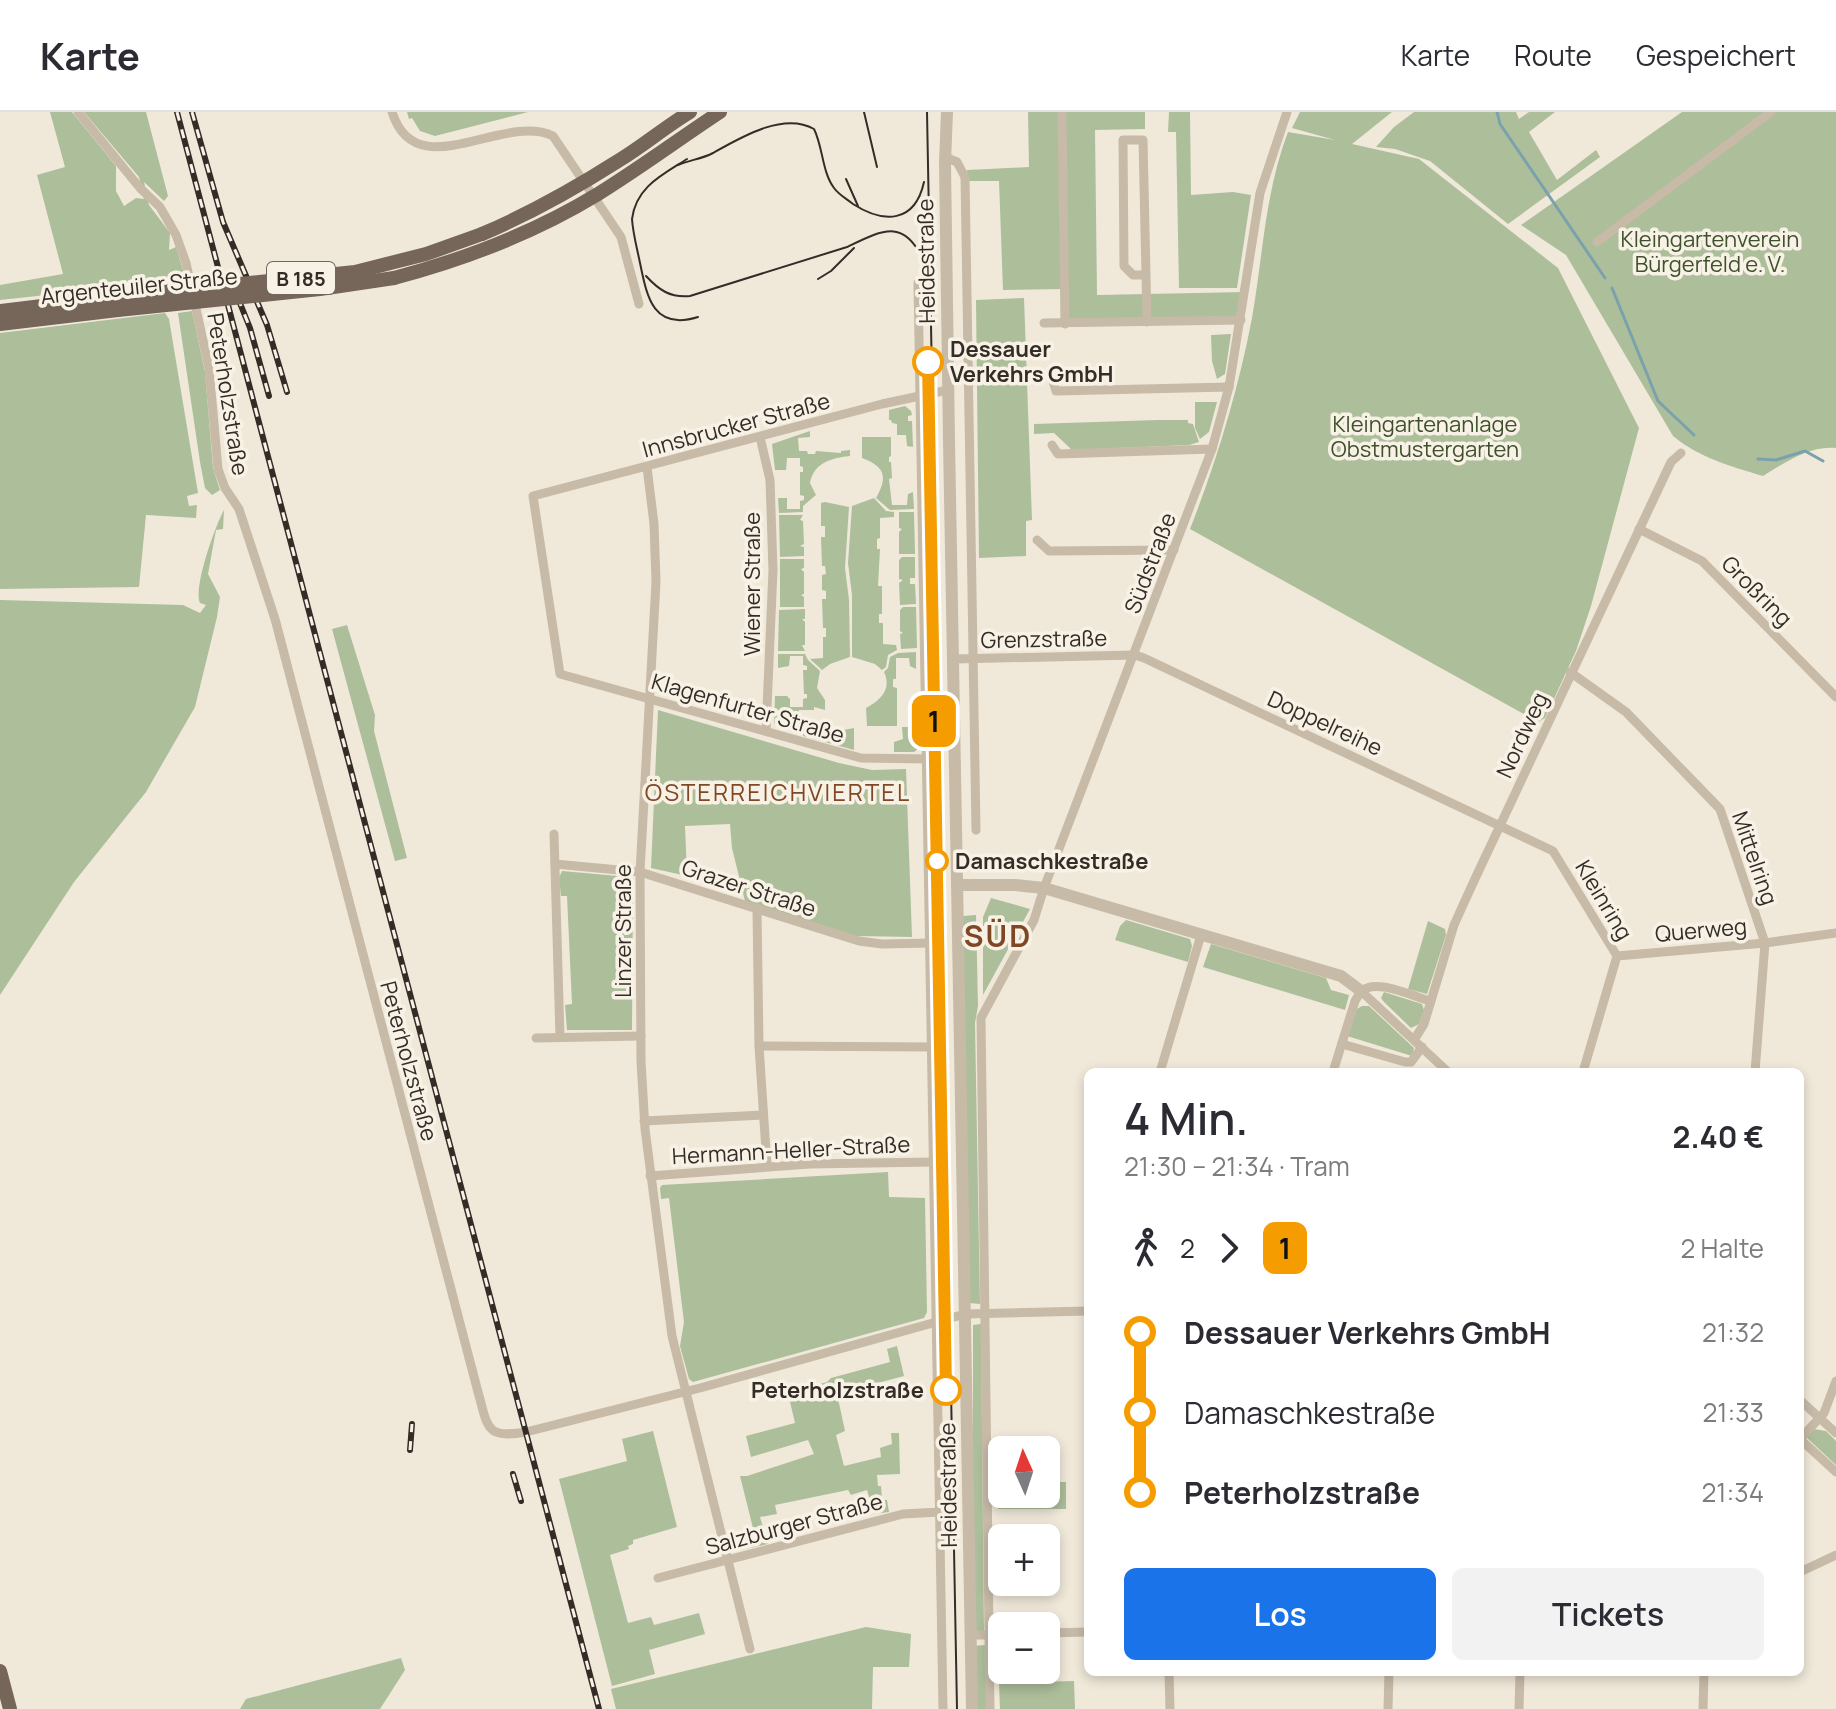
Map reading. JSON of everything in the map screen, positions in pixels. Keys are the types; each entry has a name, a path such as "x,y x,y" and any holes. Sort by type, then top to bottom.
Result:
{"main road":[{"name":"Argenteuiler Straße","path":"0,324 117,303 355,272 426,254 520,218 585,181 690,112"},
{"name":"Argenteuiler Straße","path":"0,311 361,283 425,270 520,235 595,196 720,112"},
{"path":"0,1671 10,1709"}],"street":[{"name":"Peterholzstraße","path":"78,112 167,217 181,248 212,388 218,469 225,488 239,509 275,619 488,1425 494,1432 511,1435 684,1393 965,1314 1084,1311"},
{"path":"392,112 400,130 407,137 416,143 434,147 510,130 541,130 553,136 621,237 639,304"},
{"name":"Heidestraße","path":"947,112 948,390 972,1709"},
{"path":"1062,112 1065,324"},
{"name":"Südstraße","path":"985,1006 1034,920 1212,449 1229,387 1260,193 1287,112"},
{"path":"1597,242 1771,112"},
{"path":"1146,275 1133,275 1124,266 1123,140 1143,140 1146,275 1147,322"},
{"name":"Heidestraße","path":"945,157 957,162 965,177 976,830"},
{"name":"Heidestraße","path":"918,283 943,1709"},
{"path":"1044,323 1241,320"},
{"path":"1052,378 1056,391 1229,387"},
{"name":"Innsbrucker Straße","path":"560,674 533,496 948,390"},
{"name":"Wiener Straße","path":"760,437 770,480 773,570 766,731"},
{"path":"1052,445 1058,454 1212,449"},
{"name":"Nordweg","path":"1418,1044 1454,925 1570,672 1607,601 1671,462 1681,453"},
{"name":"Linzer Straße","path":"647,467 654,524 656,582 640,872 644,1121 672,1336 750,1649"},
{"name":"Großring","path":"1639,529 1702,561 1836,697"},
{"path":"1037,540 1049,551 1174,550"},
{"name":"Grenzstraße","path":"954,659 1135,655"},
{"name":"Doppelreihe","path":"1135,655 1499,826"},
{"name":"Mittelring","path":"1570,672 1626,712 1720,809 1765,943 1755,1068"},
{"name":"Klagenfurter Straße","path":"560,674 861,758 928,759"},
{"name":"Kleinring","path":"1499,826 1553,851 1617,956 1584,1068"},
{"path":"554,834 560,1037"},
{"name":"Grazer Straße","path":"555,864 640,872 859,941 931,943"},
{"path":"957,885 1044,888 1341,976 1444,1068"},
{"path":"757,910 759,1046 767,1166"},
{"name":"Querweg","path":"1617,956 1765,943 1836,933"},
{"path":"1161,1068 1201,935"},
{"path":"1334,1068 1355,1001 1367,986 1378,986 1430,1001"},
{"name":"Heidestraße","path":"985,1006 980,1025 988,1635"},
{"path":"536,1038 641,1036"},
{"path":"1342,1044 1411,1062 1418,1044"},
{"path":"759,1046 932,1047"},
{"path":"644,1121 763,1115"},
{"name":"Hermann-Heller-Straße","path":"650,1176 767,1166 933,1162"},
{"path":"1804,1435 1828,1406 1836,1381"},
{"path":"1804,1404 1836,1433"},
{"path":"1804,1443 1836,1472"},
{"name":"Salzburger Straße","path":"658,1578 903,1514 940,1512"},
{"path":"1804,1570 1836,1555"},
{"path":"1060,1633 1084,1632"},
{"path":"971,1635 988,1635"},
{"path":"1169,1676 1170,1709"},
{"path":"1388,1709 1389,1676"},
{"path":"1519,1709 1520,1676"},
{"path":"1703,1709 1704,1676"},
{"name":"Heidestraße","path":"989,1684 990,1709"}],"green space":[{"path":"50,112 72,112 116,166 116,191 124,206 136,198 144,199 139,177 84,112 146,112 168,196 164,201 144,182 149,205 170,233 169,250 176,247 186,280 0,300 0,285 63,274 37,175 65,167"},
{"path":"407,112 528,112 435,136 420,131"},
{"path":"1028,112 1145,112 1145,129 1095,130 1097,295 1245,292 1241,320 1065,324 1065,289 1003,290 999,181 968,181 967,170 1029,167"},
{"path":"1169,112 1190,112 1191,195 1233,192 1251,195 1237,288 1179,288 1176,132 1168,132"},
{"name":"Kleingartenanlage Obstmustergarten","path":"1300,112 1392,112 1352,144 1419,159 1558,268 1639,428 1576,651 1545,718 1538,722 1190,529 1218,451 1240,372 1252,318 1269,201 1288,132 1335,140 1292,128"},
{"path":"1414,112 1516,112 1519,119 1529,112 1555,112 1529,132 1557,180 1596,150 1600,157 1508,224 1430,161 1395,149 1376,147 1394,127"},
{"name":"Kleingartenverein Bürgerfeld e. V.","path":"1682,112 1836,112 1836,448 1807,452 1763,476 1705,456 1673,436 1566,255 1521,225"},
{"path":"1024,298 1032,520 1026,521 1026,556 979,558 976,300"},
{"path":"192,311 205,372 213,468 220,490 212,495 205,488 200,462 178,313"},
{"path":"165,313 169,319 198,493 187,496 189,506 197,505 196,518 146,515 139,587 0,589 0,333"},
{"path":"1231,334 1225,374 1217,379 1212,361 1211,335"},
{"path":"1195,402 1217,402 1209,432 1200,439 1195,428"},
{"path":"905,406 912,415 908,416 908,421 912,421 913,447 907,446 906,435 897,435 897,424 889,420 889,410"},
{"path":"1188,420 1193,424 1199,442 1072,450 1054,433 1034,434 1034,424"},
{"path":"810,431 810,437 798,438 799,451 815,454 816,451 841,453 850,450 850,456 830,460 815,470 810,483 816,495 803,506 803,512 779,513 778,498 787,498 787,509 800,509 800,501 804,500 804,496 800,495 800,472 803,472 803,467 800,466 800,458 787,458 786,470 775,470 772,444"},
{"path":"862,437 891,437 889,462 892,478 889,479 892,505 907,505 908,494 913,492 914,509 890,510 876,498 882,485 882,474 876,465 862,458"},
{"path":"874,498 886,511 894,512 894,517 880,518 880,538 877,539 877,549 880,549 878,586 882,586 879,623 883,623 883,644 896,645 897,650 888,655 886,667 882,670 875,664 852,657 852,595 848,563 852,506"},
{"path":"821,503 849,507 845,568 850,657 822,670 810,659 823,658 823,637 826,637 822,599 826,599 826,591 822,590 822,575 826,574 825,566 822,566 821,537 825,537 825,526 821,526"},
{"path":"224,510 223,529 216,530"},
{"path":"899,512 914,512 915,554 899,554 899,532 902,529 899,528"},
{"path":"779,515 803,515 800,520 803,521 804,544 800,546 804,547 804,556 780,557"},
{"path":"216,531 208,574 220,597 195,707 146,792 74,882 0,995 0,600 183,605 200,613 206,605 200,603 200,584"},
{"path":"915,557 915,578 910,578 910,584 915,584 916,604 900,605 899,583 903,580 899,579 899,560"},
{"path":"780,559 804,559 804,568 801,569 804,572 804,594 801,595 804,597 804,607 780,607"},
{"path":"916,607 917,648 901,649 900,634 903,633 900,631 900,610"},
{"path":"805,609 805,619 802,619 805,622 805,645 802,645 805,651 778,651 779,610"},
{"path":"347,625 375,715 374,731 407,858 395,861 332,629"},
{"path":"916,652 916,669 910,666 909,658 896,658 893,687 897,688 897,726 867,726 866,708 886,689 884,672 890,657 898,653"},
{"path":"778,654 805,654 820,671 817,688 825,700 825,710 814,707 814,710 799,710 798,734 791,732 791,727 785,726 784,730 774,723 775,696 787,696 790,707 803,707 807,694 804,694 803,670 807,670 807,666 803,665 803,656 790,656 789,666 778,668"},
{"path":"658,710 839,763 872,770 906,769 912,937 856,936 745,901 732,848 730,824 685,826 687,876 651,868"},
{"path":"917,715 918,738 913,739 913,745 918,745 918,749 914,752 894,752 894,742 903,739 902,727 910,727 910,716"},
{"path":"804,728 820,731 821,728 837,728 838,731 854,728 854,750 803,736"},
{"path":"562,871 629,877 633,881 632,1030 567,1030 565,1005 572,1004 567,896 561,896 559,878"},
{"path":"991,898 1030,909 983,995 983,917"},
{"path":"976,915 980,1304 969,1303 963,916"},
{"path":"1126,920 1190,939 1192,946 1188,962 1115,940"},
{"path":"1428,921 1445,929 1446,935 1427,994 1408,989"},
{"path":"1211,944 1326,978 1331,990 1349,995 1345,1010 1203,967"},
{"path":"1384,992 1422,1004 1424,1010 1419,1024 1411,1028 1381,998"},
{"path":"1369,1006 1414,1048 1412,1056 1347,1036 1355,1010"},
{"path":"888,1172 889,1197 925,1198 927,1312 924,1318 693,1382 689,1379 680,1346 684,1322 669,1198 661,1199 662,1185"},
{"path":"981,1324 984,1632 973,1633 973,1325"},
{"path":"897,1346 904,1376 837,1394 845,1431 836,1435 844,1466 881,1457 880,1448 892,1444 891,1433 899,1433 900,1474 877,1475 882,1500 887,1500 889,1512 874,1514 867,1490 851,1495 848,1490 775,1505 777,1514 760,1517 768,1544 736,1551 733,1547 756,1540 740,1476 814,1454 808,1440 751,1457 746,1436 795,1423 790,1402 810,1395 809,1387 890,1362 887,1349"},
{"path":"1814,1429 1826,1431 1836,1441 1836,1465 1806,1437"},
{"path":"653,1431 677,1527 633,1540 629,1549 610,1555 628,1623 651,1617 654,1625 699,1613 705,1634 649,1650 655,1674 612,1686 559,1479 627,1461 622,1439"},
{"path":"1060,1482 1066,1482 1066,1509 998,1509 1060,1508"},
{"path":"866,1627 911,1634 909,1667 873,1667 872,1709 616,1709 611,1689"},
{"path":"985,1645 987,1709 975,1709 973,1646"},
{"path":"401,1658 405,1670 380,1709 240,1709 246,1699"},
{"path":"1060,1681 1074,1681 1075,1709 1000,1709 999,1684 1060,1684"}],"waterway":[{"path":"1497,112 1500,124 1605,278"},
{"path":"1612,288 1658,401 1694,435"},
{"path":"1758,459 1776,460 1805,451 1823,461"}],"tram line":[{"path":"864,112 877,167"},
{"path":"927,112 957,1709"},
{"path":"678,165 709,155 764,128 790,123 814,129 827,175 834,188 853,204 876,215 887,217 906,212 920,196 924,182"},
{"path":"687,159 645,190 634,208 632,219 646,288 655,308 671,319 698,317"},
{"path":"846,179 858,206"},
{"path":"646,276 665,292 690,296 847,247 872,235 893,231 910,240 926,266"},
{"path":"818,279 831,271 854,248"},
{"name":"1","path":"928,362 946,1390"}],"railway":[{"path":"177,112 599,1709"},
{"path":"192,112 223,222 267,325 287,392"},
{"path":"231,281 250,328 269,396"},
{"path":"410,1450 412,1424"},
{"path":"513,1474 521,1501"}],"place":[{"name":"Dessauer Verkehrs GmbH","path":"928,362"},
{"name":"Damaschkestraße","path":"937,861"},
{"name":"Peterholzstraße","path":"946,1390"}],"district":[{"name":"ÖSTERREICHVIERTEL","path":"778,791"},
{"name":"SÜD","path":"998,935"}]}
